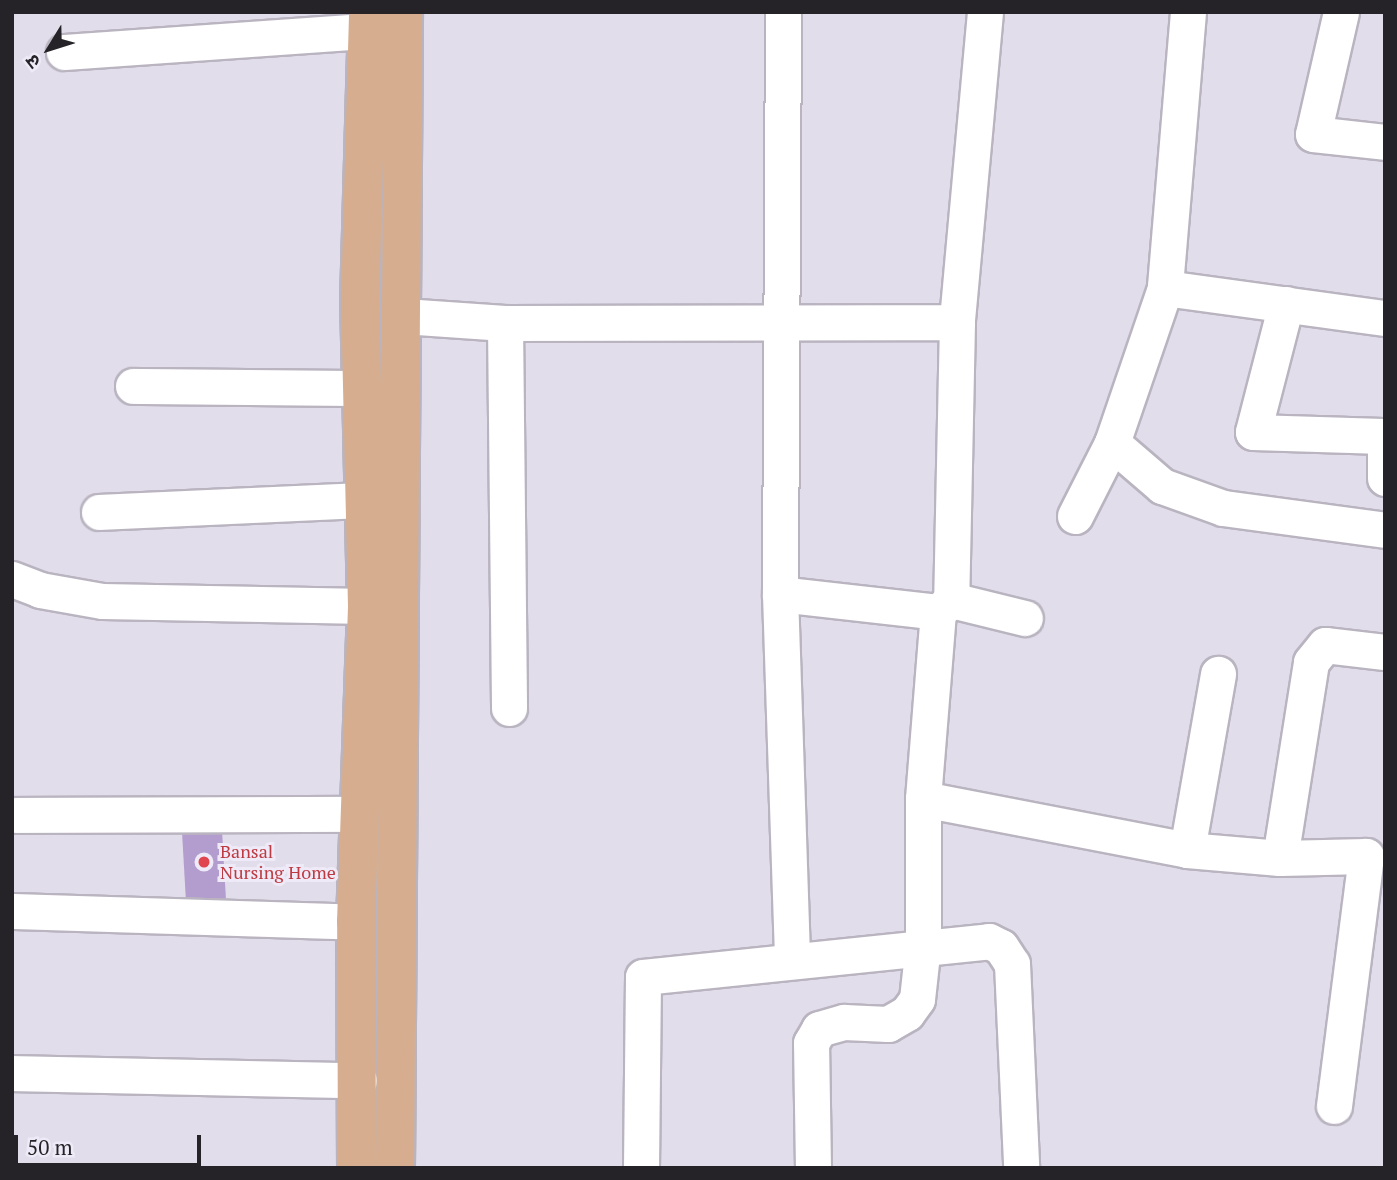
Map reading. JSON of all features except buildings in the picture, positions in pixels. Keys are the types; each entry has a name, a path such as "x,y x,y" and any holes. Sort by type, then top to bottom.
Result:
{"main road":[{"path":"395,1168 403,316 403,12"},
{"path":"357,1168 359,1080 356,922 367,606 361,500 368,22"}],"street":[{"path":"783,12 779,319 780,594 792,960"},
{"path":"813,1168 811,1043 819,1029 844,1022 888,1024 907,1013 917,999 923,945 923,799 945,606 957,322 985,12"},
{"path":"1075,516 1112,443 1165,288 1188,12"},
{"path":"1341,12 1313,134 1385,142"},
{"path":"64,52 368,22"},
{"path":"1165,288 1385,318"},
{"path":"1286,304 1253,432 1384,436 1385,478"},
{"path":"403,316 505,323 779,319 957,322"},
{"path":"505,323 509,708"},
{"path":"134,386 362,388"},
{"path":"1112,443 1162,486 1223,508 1385,530"},
{"path":"99,512 361,500"},
{"path":"12,579 40,590 102,601 367,606"},
{"path":"780,594 945,606 1025,618"},
{"path":"1280,858 1311,662 1325,645 1385,652"},
{"path":"1187,850 1218,674"},
{"path":"923,799 1187,850 1280,858 1375,858 1334,1106"},
{"path":"16,815 360,814"},
{"path":"12,911 356,922"},
{"path":"641,1168 643,977 923,945 989,941 1001,947 1012,964 1021,1165"},
{"path":"12,1073 359,1080"}],"place":[{"name":"Bansal Nursing Home","path":"204,862"}]}
